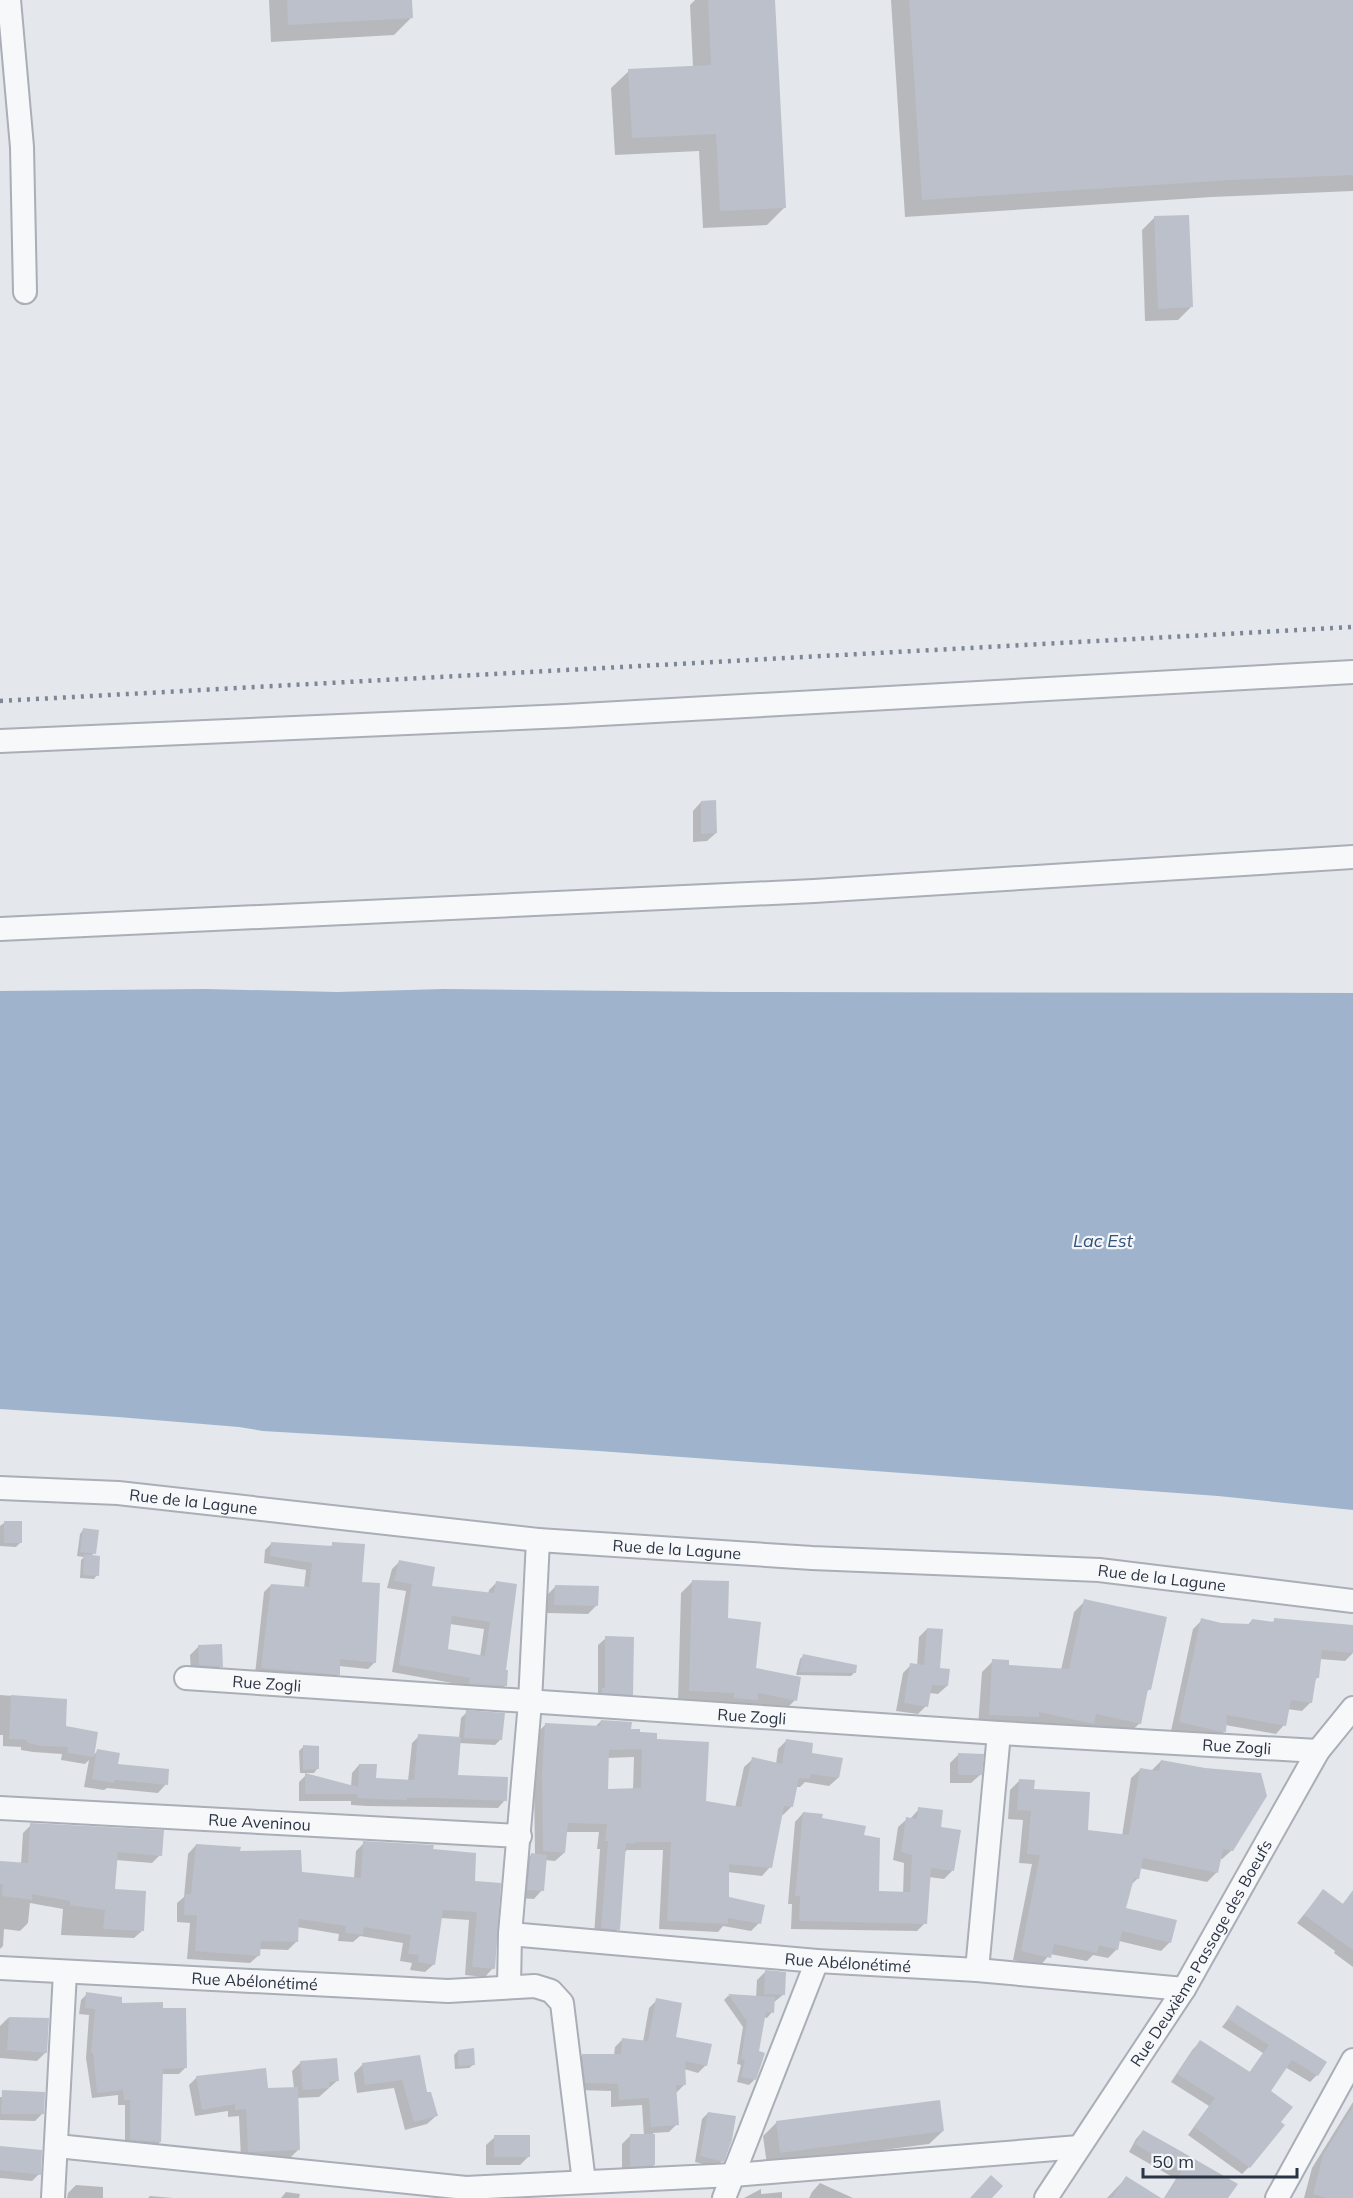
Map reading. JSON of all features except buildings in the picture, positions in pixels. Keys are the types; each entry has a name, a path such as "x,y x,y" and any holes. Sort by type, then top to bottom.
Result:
{"street":[{"path":"9,0 22,147 25,292"},
{"path":"0,741 566,716 1353,672"},
{"path":"0,930 814,891 1353,857"},
{"name":"Rue de la Lagune","path":"0,1488 118,1493 538,1540 812,1558 1099,1570 1353,1601"},
{"path":"509,1986 510,1934 530,1702 538,1540"},
{"name":"Rue Zogli","path":"186,1678 999,1733 1318,1751"},
{"name":"Rue Deuxième Passage des Boeufs","path":"1046,2198 1184,1989 1318,1751 1353,1708"},
{"path":"977,1970 999,1733"},
{"name":"Rue Aveninou","path":"0,1808 520,1836"},
{"name":"Rue Abélonétimé","path":"510,1934 817,1961 977,1970 1184,1989"},
{"path":"724,2198 817,1961"},
{"name":"Rue Abélonétimé","path":"0,1968 448,1991 535,1986 551,1991 561,2003 584,2182"},
{"path":"54,2198 65,1972"},
{"path":"1277,2198 1353,2060"},
{"path":"57,2146 464,2193 584,2182 733,2175 1079,2147"}],"water":[{"name":"Lac Est","path":"205,989 337,992 444,989 1353,993 1353,1510 1218,1496 599,1451 263,1431 239,1427 0,1409 0,991"}],"railway":[{"path":"0,701 1353,627"}]}
